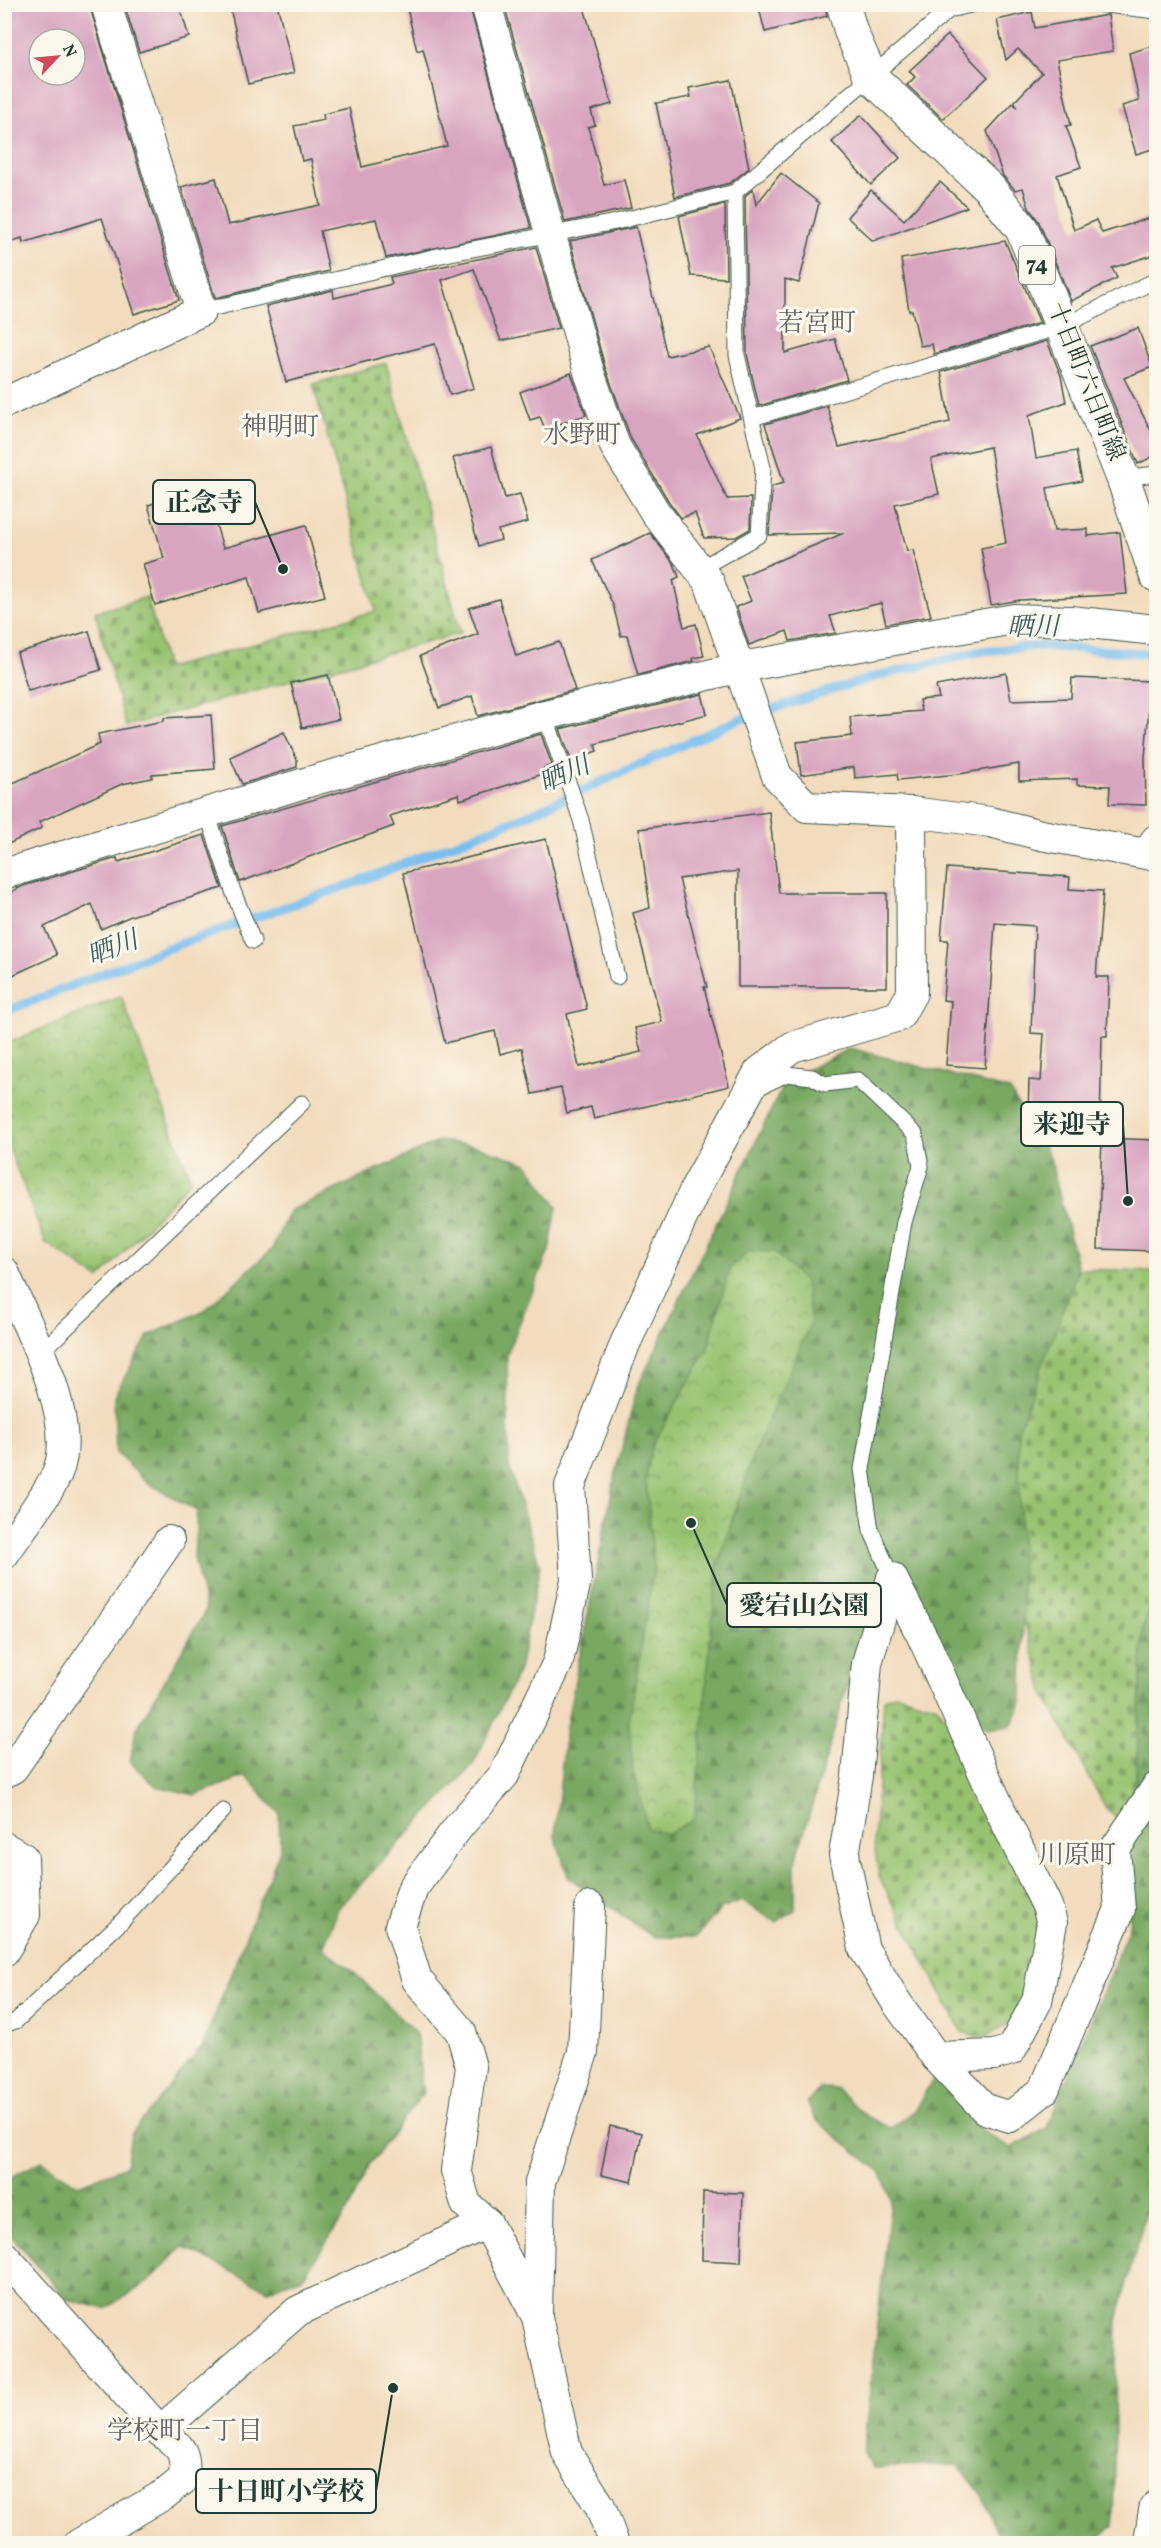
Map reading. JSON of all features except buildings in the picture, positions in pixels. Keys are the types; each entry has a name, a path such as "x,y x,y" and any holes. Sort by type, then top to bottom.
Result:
{"main road":[{"name":"十日町六日町線","path":"843,4 851,32 871,77 989,188 1022,229 1123,478 1156,575"},
{"path":"1150,2544 1156,2508"}],"street":[{"path":"4,403 201,311 106,4"},
{"path":"486,4 589,372 615,446 655,512 701,568 709,582 763,729 777,776 807,807 911,812 990,822 1041,835 1153,851"},
{"path":"4,874 545,715 745,680 1014,619 1115,624 1156,630"},
{"path":"537,2317 488,2223 466,2204 456,2170 471,2067 461,2031 417,1980 400,1926 413,1888 459,1826 504,1775 558,1662 576,1580 570,1486 625,1344 697,1185 759,1071 792,1047 898,1016 912,993 911,812"},
{"path":"4,1272 58,1401 65,1444 59,1471 4,1554"},
{"path":"4,1773 13,1768 169,1541"},
{"path":"892,1578 925,1642 1002,1814 1047,1906 1052,1923 1037,2001 1011,2050 994,2055 936,2056"},
{"path":"892,1578 867,1663 857,1776 844,1855 864,1949 897,2003 936,2056 985,2109 1010,2117 1044,2090 1120,1909 1115,1849 1156,1788"},
{"path":"4,1847 23,1858 25,1915 4,1951"},
{"path":"590,1907 583,2052 540,2182 537,2317 567,2453 600,2506 614,2544"},
{"path":"160,2432 298,2312 488,2223"},
{"path":"4,2256 160,2432 178,2445 185,2457 184,2479 165,2494 79,2544"}],"lane":[{"path":"201,311 446,254 616,222 735,192 949,10 975,4"},
{"path":"1107,5 1156,11"},
{"path":"701,568 759,535 763,468 737,356 735,192"},
{"path":"752,418 1063,326 1156,280"},
{"path":"1123,478 1156,474"},
{"path":"545,715 581,820 617,977"},
{"path":"207,813 233,891 253,941"},
{"path":"748,1092 787,1074 812,1077 825,1084 858,1080 915,1134 921,1166 904,1222 862,1469 871,1530 892,1578"},
{"path":"39,1354 302,1103"},
{"path":"4,2025 16,2021 122,1922 223,1811"}],"green space":[{"path":"386,363 461,633 126,726 95,612 147,597 167,668 376,611 313,384"},
{"path":"121,996 191,1180 99,1279 45,1242 5,1138 5,1044"},
{"path":"850,1048 1009,1090 1050,1157 1078,1269 1018,1431 1023,1616 1022,1703 1011,1726 987,1729 925,1671 912,1623 872,1602 795,1863 795,1910 776,1922 742,1901 721,1909 696,1937 653,1937 568,1877 555,1835 566,1726 614,1480 637,1388 785,1081","holes":["730,1268 753,1455 717,1567 694,1818 668,1834 648,1829 633,1771 629,1722 654,1568 646,1479 652,1446 707,1351"]},
{"path":"439,1141 477,1146 528,1164 557,1207 550,1248 507,1354 509,1466 540,1566 519,1670 473,1765 339,1907 323,1948 355,1973 416,2034 423,2093 370,2164 347,2212 303,2277 268,2290 182,2246 150,2281 105,2309 67,2299 5,2229 5,2180 42,2161 78,2185 126,2166 131,2134 202,2047 280,1850 279,1813 246,1776 195,1795 156,1786 130,1762 136,1730 206,1610 194,1558 197,1511 148,1483 116,1453 114,1396 148,1336 205,1310 272,1249 289,1211"},
{"path":"749,1251 774,1252 805,1282 811,1322 753,1455 717,1567 694,1819 668,1834 648,1829 633,1771 629,1722 654,1568 646,1479 652,1446 707,1351 730,1268"},
{"path":"1078,1269 1156,1271 1156,1599 1143,1626 1133,1833 1106,1808 1045,1695 1023,1616 1018,1431"},
{"path":"1156,1599 1156,2137 1151,2194 1117,2319 1113,2527 1094,2542 1011,2543 998,2537 982,2495 958,2465 873,2468 863,2453 891,2199 880,2171 816,2120 807,2102 821,2088 837,2089 866,2116 891,2128 913,2112 939,2070 953,2077 979,2129 1011,2148 1047,2128 1129,1927 1143,1626"},
{"path":"897,1694 937,1706 951,1725 1043,1923 1026,2004 1008,2024 983,2038 962,2032 879,1877 874,1843 884,1699"}],"waterway":[{"name":"晒川","path":"4,1012 171,947 360,881 530,814 740,719 877,676 982,651 1040,646 1156,656"}],"place":[{"name":"正念寺","path":"283,569"},
{"name":"来迎寺","path":"1128,1201"},
{"name":"愛宕山公園","path":"691,1523"},
{"name":"十日町小学校","path":"393,2388"}],"district":[{"name":"若宮町","path":"817,324"},
{"name":"神明町","path":"280,428"},
{"name":"水野町","path":"582,436"},
{"name":"川原町","path":"1077,1856"},
{"name":"学校町一丁目","path":"185,2432"}]}
